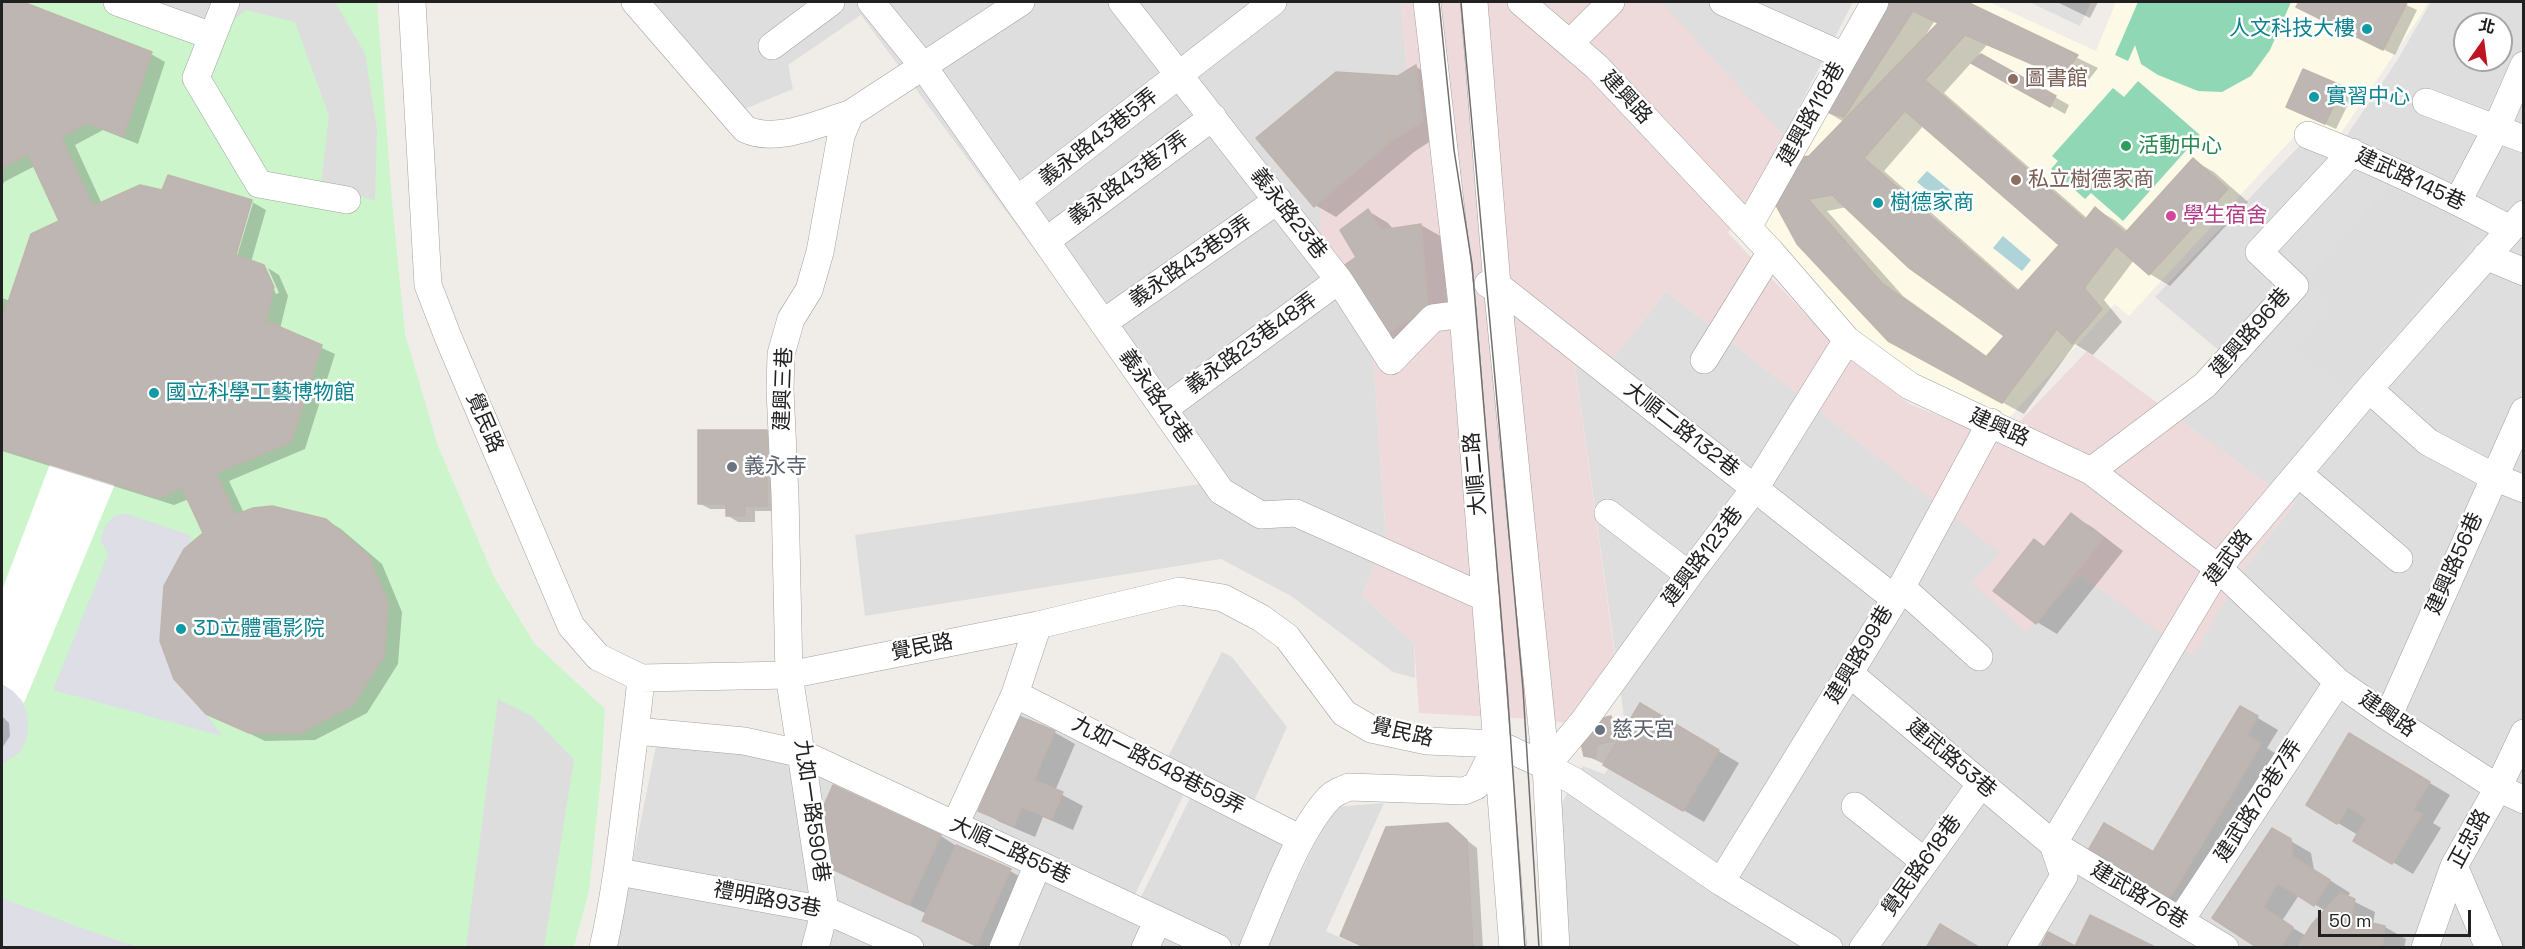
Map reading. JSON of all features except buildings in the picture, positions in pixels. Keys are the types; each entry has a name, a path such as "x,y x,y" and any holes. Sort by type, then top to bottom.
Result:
{"street":[{"path":"117,2 212,36"},
{"path":"226,2 196,78 259,184 346,200"},
{"name":"覺民路","path":"412,2 428,285 452,348 571,626 598,657 641,678 789,675 1038,625 1180,591 1223,598 1261,618 1287,637 1344,713 1371,729 1427,741 1498,744 1546,766 1574,781 1721,882 1829,948"},
{"path":"635,2 745,129 755,134 776,135 850,114 1021,2"},
{"path":"772,46 831,2"},
{"name":"義永路23巷","path":"1122,2 1339,280 1391,361 1433,318 1463,314"},
{"name":"義永路43巷5弄","path":"1017,200 1273,2"},
{"name":"大順二路","path":"1427,2 1463,314 1512,948"},
{"name":"大順二路","path":"1474,2 1497,285 1546,766 1556,948"},
{"name":"建興路","path":"1521,2 1571,42 1748,226 1847,340 1910,386 1973,416 1991,422 2091,471 2218,568 2338,682 2498,788 2523,800"},
{"path":"1571,42 1611,2"},
{"path":"1723,2 1844,56"},
{"name":"建興路118巷","path":"1748,226 1875,2"},
{"name":"義永路43巷","path":"878,4 1221,491 1261,515 1296,513 1486,598"},
{"path":"2458,201 2497,127 2523,65"},
{"path":"2426,102 2497,127 2523,139"},
{"name":"建興三巷","path":"789,675 786,496 780,390 781,354 791,318 809,290 820,252 841,136 850,114"},
{"name":"義永路43巷7弄","path":"1046,241 1213,117"},
{"name":"建武路145巷","path":"2308,135 2352,152 2458,201 2517,222"},
{"name":"建興路96巷","path":"2091,471 2205,385 2295,286 2259,252 2352,152"},
{"name":"義永路43巷9弄","path":"1103,323 1278,200"},
{"name":"建武路","path":"2053,844 2218,568 2368,389 2517,222"},
{"path":"1704,360 1771,252"},
{"path":"2486,256 2523,272"},
{"name":"義永路23巷48弄","path":"1164,409 1339,280"},
{"path":"1460,284 1497,285"},
{"name":"大順二路132巷","path":"1497,285 1755,488 1898,593 1979,657"},
{"name":"建興路123巷","path":"1546,766 1583,722 1755,488 1847,340"},
{"path":"2368,389 2428,442 2494,477 2523,489"},
{"name":"建興路56巷","path":"2388,717 2523,411"},
{"name":"建興路99巷","path":"1721,882 1898,593 1991,422"},
{"path":"2298,473 2399,559"},
{"path":"1608,513 1689,575"},
{"path":"955,825 1015,694 1038,625"},
{"name":"建武路53巷","path":"1849,673 2053,844"},
{"name":"九如一路590巷","path":"789,675 803,754 825,910 815,948"},
{"path":"603,948 619,872 641,678"},
{"name":"建武路76巷7弄","path":"2180,921 2338,682"},
{"name":"九如一路548巷59弄","path":"1015,694 1301,839"},
{"name":"大順二路55巷","path":"636,731 744,741 803,754 1218,948"},
{"name":"正忠路","path":"2425,948 2454,866 2498,788 2523,733"},
{"path":"1253,948 1301,839 1328,798 1337,791 1349,787 1464,791 1476,786 1498,744"},
{"name":"覺民路618巷","path":"1863,948 1981,784"},
{"path":"1855,806 1925,862"},
{"path":"2021,948 2064,876 2053,844"},
{"name":"建武路76巷","path":"2053,844 2225,948"},
{"path":"1004,948 1038,864"},
{"path":"2454,866 2489,948"},
{"name":"禮明路93巷","path":"619,872 825,910 910,948"},
{"path":"1145,948 1158,920"}],"shaded area":[{"path":"117,2 335,2 365,54 377,129 375,201 321,183 329,116 295,22 246,10 212,36"},
{"path":"647,2 1401,2 1412,126 1372,340 1386,538 1362,596 1414,643 1415,678 1393,672 1291,596 1221,559 865,616 855,535 1207,483 861,15 788,65 793,89 742,110"},
{"path":"1401,2 1661,2 1784,136 1728,233 1846,356 1910,404 2001,441 2087,351 2294,504 2246,566 2193,655 2080,575 2026,631 1971,583 2000,553 1666,291 1601,375 1574,359 1615,657 1568,724 1551,720 1419,713 1414,643 1362,596 1386,538 1372,341 1318,277 1321,193 1412,126"},
{"path":"1655,2 1853,2 1784,136"},
{"name":"私立樹德家商","path":"1879,2 1989,2 2096,51 2116,2 2428,2 2337,139 2302,128 2129,316 2115,304 2006,421 1964,404 1868,343 1754,221"},
{"path":"2029,2 2091,2 2080,26"},
{"path":"2431,2 2523,2 2523,947 1569,947 1561,804 1583,766 1604,774 1628,746 1574,358 1601,374 1666,291 2001,553 2026,630 2080,575 2246,566 2294,504 2180,420 2234,363 2155,297 2304,141 2335,153 2398,59"},
{"path":"2387,186 2466,222 2473,240 2345,390 2296,350 2331,305 2306,282"},
{"path":"128,514 190,535 206,714 222,736 53,690 108,554 101,541 104,527 114,516"},
{"path":"1222,652 1232,657 1287,727 1254,801 1168,757"},
{"path":"2,683 13,690 22,701 27,714 28,727 26,741 19,753 2,764"},
{"path":"498,699 533,717 574,760 544,947 466,947"},
{"path":"1022,709 1185,792 1125,915 1195,947 615,948 657,741 785,758 961,838"},
{"path":"1192,794 1289,840 1240,947 1140,899"},
{"path":"1384,803 1326,931 1360,947 1265,948 1332,807"},
{"path":"2,898 79,927 138,947 2,947"}],"green space":[{"name":"國立科學工藝博物館","path":"2,2 377,2 405,334 438,446 494,577 534,643 605,709 601,777 589,891 574,947 2,948"},
{"path":"2138,2 2291,2 2270,50 2251,76 2222,92 2198,91 2158,75 2141,64 2135,45 2128,61 2115,55"},
{"name":"活動中心","path":"2138,81 2200,135 2123,221 2091,193 2085,199 2051,169 2058,161 2052,156 2113,88 2124,97"}],"water":[{"path":"1927,171 1955,194 1946,206 1917,182"},
{"path":"2003,236 2031,260 2022,271 1993,248"}],"pier":[{"path":"50,464 115,484 24,703 13,691 2,684 2,590"}],"tram line":[{"path":"1439,2 1454,150 1472,264 1507,686 1525,948"},
{"path":"1461,2 1523,689 1539,948"}],"place":[{"name":"人文科技大樓","path":"2367,29"},
{"name":"圖書館","path":"2013,79"},
{"name":"實習中心","path":"2314,97"},
{"name":"活動中心","path":"2126,146"},
{"name":"私立樹德家商","path":"2016,180"},
{"name":"樹德家商","path":"1878,203"},
{"name":"學生宿舍","path":"2171,216"},
{"name":"國立科學工藝博物館","path":"154,393"},
{"name":"義永寺","path":"732,467"},
{"name":"3D立體電影院","path":"181,629"},
{"name":"慈天宮","path":"1600,730"}]}
